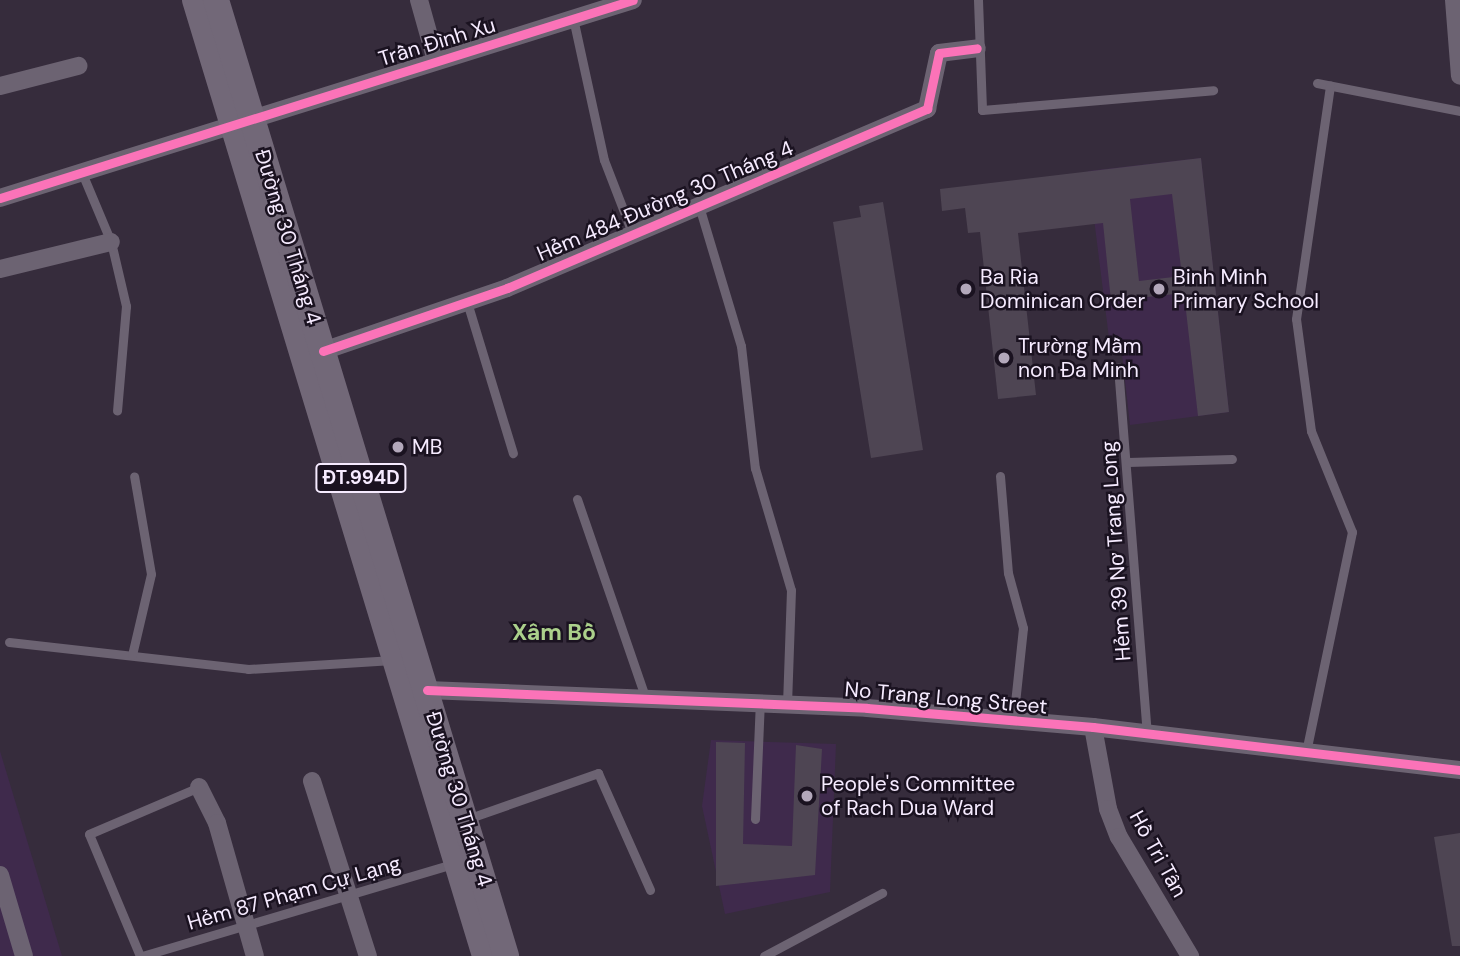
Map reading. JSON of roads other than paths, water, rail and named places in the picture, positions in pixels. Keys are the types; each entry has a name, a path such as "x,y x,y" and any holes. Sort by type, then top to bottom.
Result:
{"main road":[{"name":"Đường 30 Tháng 4","path":"195,0 243,122 323,351 405,656"},
{"name":"Đường 30 Tháng 4","path":"216,0 243,122 405,656 456,863 485,956"},
{"name":"Đường 30 Tháng 4","path":"416,694 466,820 506,956"}],"street":[{"path":"419,0 436,61"},
{"path":"568,0 573,18"},
{"name":"Trần Đình Xu","path":"0,198 633,0"},
{"path":"1454,0 1460,76"},
{"name":"Hẻm 484 Đường 30 Tháng 4","path":"323,351 467,302 634,235 928,109 937,84 939,53 977,48"},
{"path":"0,86 78,66"},
{"path":"0,269 111,242"},
{"name":"No Trang Long Street","path":"416,694 645,697 787,703 1093,727 1460,770"},
{"name":"Hồ Tri Tân","path":"1093,727 1108,809 1119,837 1190,956"},
{"path":"312,781 368,956"},
{"path":"199,787 217,823 256,956"},
{"path":"0,876 24,956"}],"lane":[{"path":"978,0 977,48 982,55 982,110 1213,90"},
{"path":"573,18 604,160 634,235"},
{"path":"1317,83 1460,111"},
{"path":"1306,752 1352,532 1311,431 1296,319 1330,85"},
{"path":"82,173 111,242 126,306 117,411"},
{"path":"699,206 741,346 755,468 791,590 787,703"},
{"path":"467,302 513,453"},
{"name":"Hẻm 39 Nơ Trang Long","path":"1118,367 1128,462 1147,734"},
{"path":"1128,462 1232,459"},
{"path":"132,654 151,574 134,476"},
{"path":"1000,476 1008,572 1023,628 1013,722"},
{"path":"577,499 645,697"},
{"path":"9,642 248,669 405,656"},
{"path":"755,819 760,702"},
{"path":"466,820 598,773 650,890"},
{"path":"141,956 89,834 199,787"},
{"name":"Hẻm 87 Phạm Cự Lạng","path":"141,956 349,897 456,863"},
{"path":"764,956 882,893"}],"place":[{"name":"Ba Ria Dominican Order","path":"966,289"},
{"name":"Binh Minh Primary School","path":"1159,289"},
{"name":"Trường Mầm non Đa Minh","path":"1004,358"},
{"name":"MB","path":"398,447"},
{"name":"People's Committee of Rach Dua Ward","path":"807,796"}],"district":[{"name":"Xâm Bồ","path":"554,632"}]}
